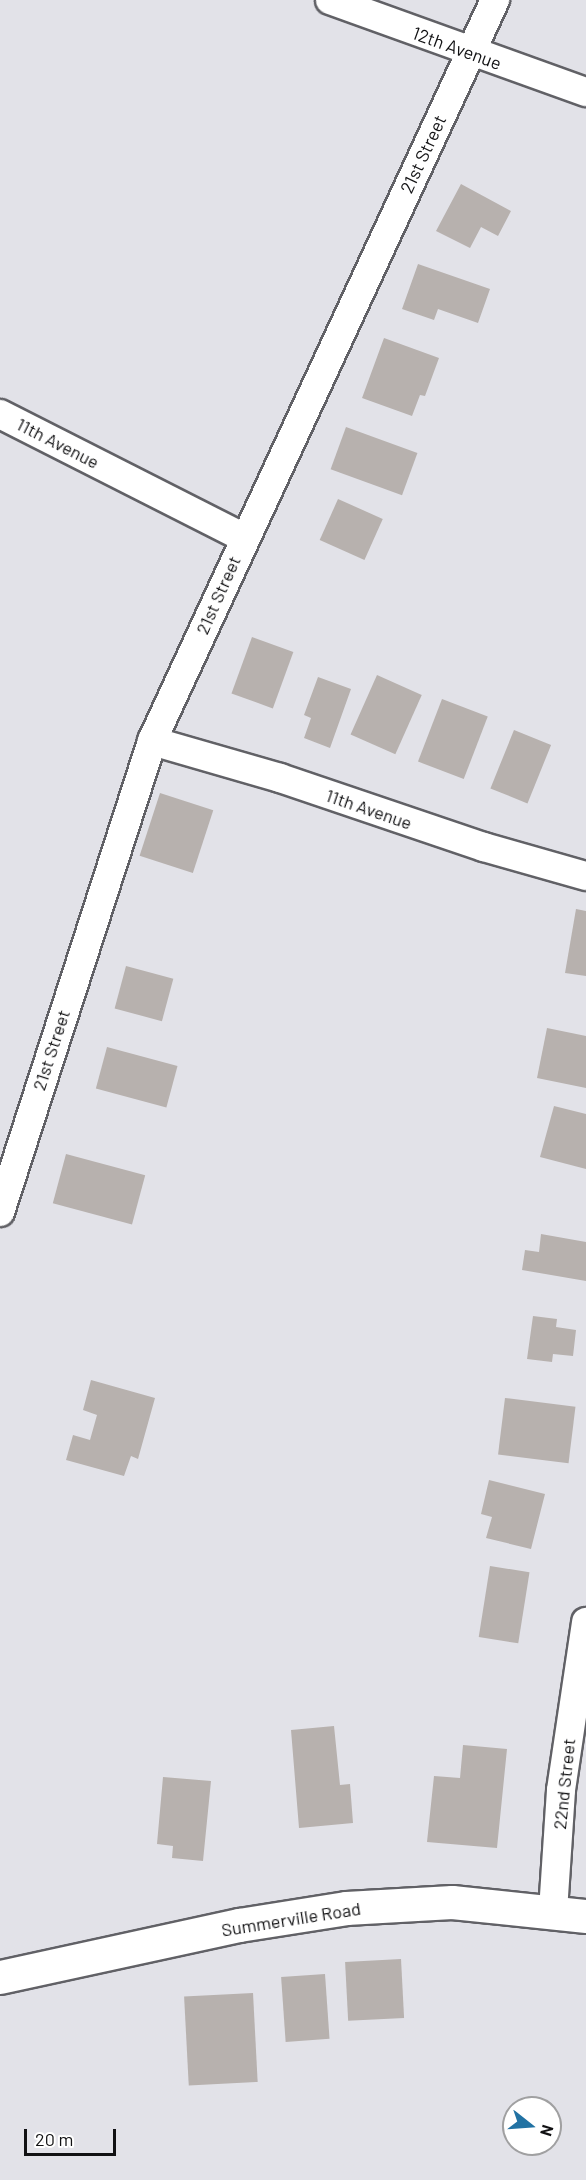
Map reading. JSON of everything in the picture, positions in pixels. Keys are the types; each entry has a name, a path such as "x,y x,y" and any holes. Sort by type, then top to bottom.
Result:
{"main road":[{"name":"Summerville Road","path":"0,1977 238,1925 345,1908 452,1902 586,1916"}],"street":[{"name":"12th Avenue","path":"330,0 470,53 586,92"},
{"name":"21st Street","path":"0,1212 152,741 495,0"},
{"name":"11th Avenue","path":"0,414 244,538"},
{"name":"11th Avenue","path":"152,741 280,778 484,847 586,876"},
{"name":"22nd Street","path":"553,1911 561,1790 586,1622"}],"building":[{"path":"461,184 511,211 498,236 481,227 470,248 436,231"},
{"path":"418,264 490,289 478,323 438,309 434,320 402,309"},
{"path":"384,338 439,358 425,396 420,395 412,416 362,398"},
{"path":"346,427 417,453 402,495 331,469"},
{"path":"338,499 383,519 364,560 320,540"},
{"path":"252,637 293,652 273,708 231,693"},
{"path":"377,675 422,695 395,754 351,734"},
{"path":"318,677 351,689 330,748 304,738 311,718 304,715"},
{"path":"442,699 488,717 464,779 418,762"},
{"path":"514,730 551,745 527,803 490,788"},
{"path":"160,793 213,810 193,873 140,856"},
{"path":"576,909 586,911 586,976 565,973"},
{"path":"126,966 173,979 162,1021 115,1009"},
{"path":"547,1028 586,1036 586,1088 537,1078"},
{"path":"107,1047 178,1066 166,1107 96,1089"},
{"path":"554,1106 586,1114 586,1169 540,1157"},
{"path":"66,1154 145,1175 132,1224 53,1203"},
{"path":"541,1234 586,1242 586,1281 522,1270 525,1250 539,1252"},
{"path":"533,1316 557,1319 556,1327 576,1330 573,1356 553,1354 552,1362 527,1359"},
{"path":"91,1380 155,1398 138,1459 131,1456 124,1476 66,1460 73,1435 90,1440 97,1415 83,1410"},
{"path":"505,1398 575,1407 569,1463 498,1455"},
{"path":"489,1480 545,1494 531,1549 486,1538 492,1517 481,1514"},
{"path":"490,1566 530,1572 518,1643 479,1637"},
{"path":"334,1726 340,1785 350,1784 353,1823 299,1828 291,1730"},
{"path":"463,1745 507,1749 497,1848 427,1842 434,1776 460,1778"},
{"path":"163,1777 211,1781 203,1861 172,1858 173,1846 157,1844"},
{"path":"401,1959 404,2018 348,2021 345,1962"},
{"path":"325,1974 330,2039 286,2042 281,1977"},
{"path":"253,1993 258,2082 189,2085 184,1997"}]}
